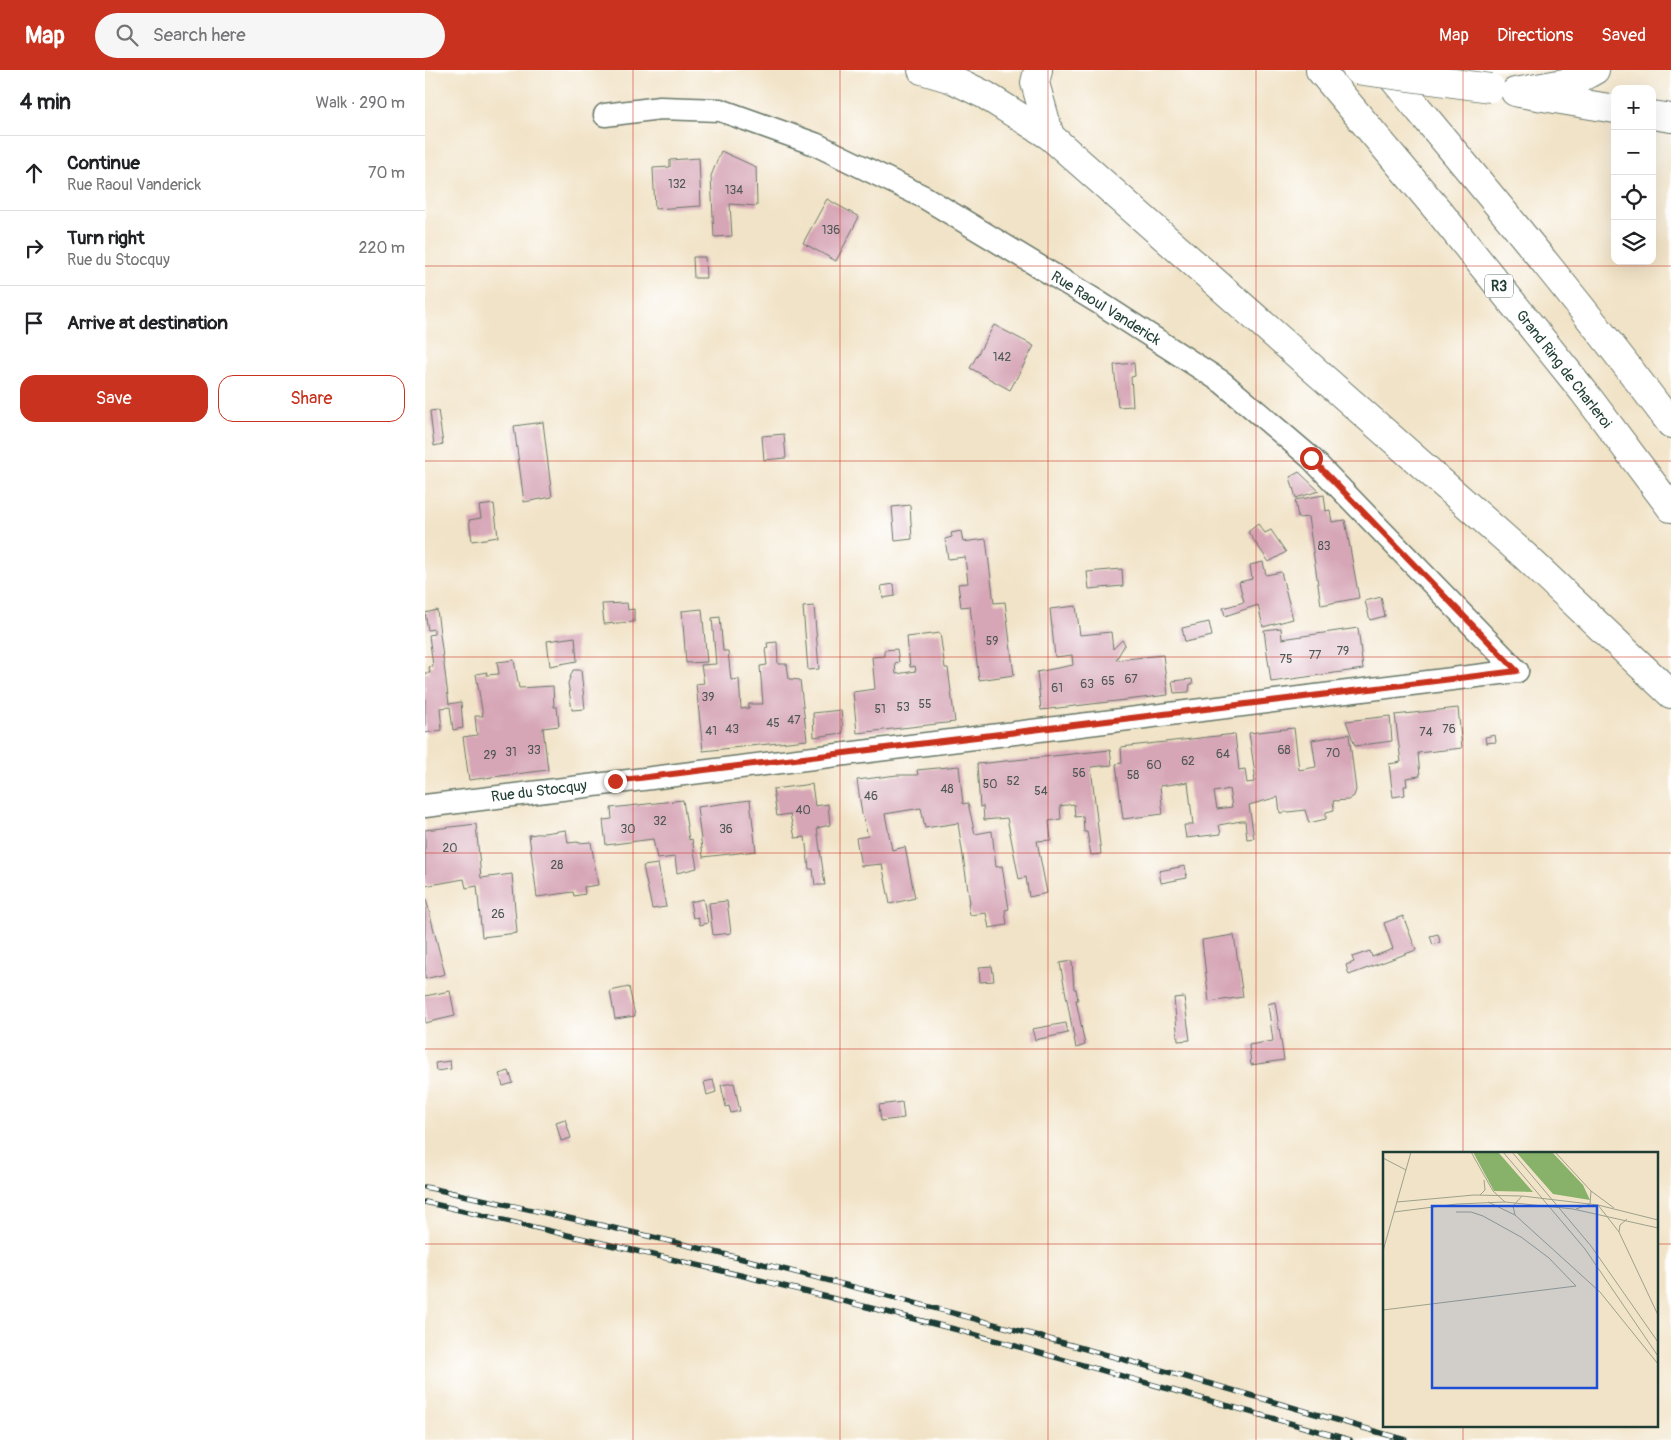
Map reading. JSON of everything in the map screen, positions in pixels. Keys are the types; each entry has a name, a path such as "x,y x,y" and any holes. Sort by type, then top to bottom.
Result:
{"main road":[{"path":"922,70 952,79 985,95 1051,136 1525,556 1671,694"},
{"path":"1038,70 1035,83 1051,136"},
{"name":"Grand Ring de Charleroi","path":"1320,70 1441,214 1577,385 1671,508"},
{"path":"1357,70 1503,90 1611,108"},
{"path":"1386,70 1624,361 1671,424"},
{"path":"1503,90 1575,81 1595,70"},
{"path":"1656,116 1671,118"}],"street":[{"name":"Rue Raoul Vanderick","path":"605,116 660,108 720,110 815,144 924,197 1098,302 1222,382 1311,458 1517,671"},
{"name":"Rue du Stocquy","path":"425,806 1517,671"}],"building":[{"path":"721,151 756,167 757,206 730,204 732,236 714,237 711,176"},
{"path":"699,158 701,206 655,209 653,168 670,167 670,160"},
{"path":"827,199 859,217 836,261 803,243"},
{"path":"693,257 705,257 706,278 694,278"},
{"path":"994,325 1034,346 1010,390 970,368"},
{"path":"1134,363 1135,376 1131,377 1133,406 1118,407 1114,365"},
{"path":"438,410 443,444 434,446 430,411"},
{"path":"543,422 552,497 524,502 514,426"},
{"path":"784,434 786,458 764,460 762,436"},
{"path":"1299,472 1319,491 1296,498 1290,477"},
{"path":"1324,495 1326,511 1330,510 1332,522 1345,520 1359,598 1321,605 1308,517 1298,518 1295,500"},
{"path":"494,504 498,537 472,541 469,520 481,518 479,506"},
{"path":"910,505 912,539 895,541 892,507"},
{"path":"1258,524 1265,533 1271,530 1286,552 1269,562 1248,532"},
{"path":"961,531 963,542 986,539 994,603 1005,602 1014,675 979,680 970,606 961,607 958,584 968,583 965,557 948,559 945,539 952,537 951,533"},
{"path":"1263,562 1266,575 1281,572 1293,619 1263,627 1258,605 1225,616 1223,608 1244,602 1239,582 1252,579 1250,565"},
{"path":"1122,569 1123,586 1089,589 1087,572"},
{"path":"894,584 895,596 883,598 881,586"},
{"path":"1381,597 1385,616 1370,620 1365,601"},
{"path":"627,603 628,610 634,609 634,622 604,624 602,604"},
{"path":"814,606 819,669 808,670 803,607"},
{"path":"1076,606 1080,635 1111,632 1113,649 1122,640 1125,644 1116,660 1163,655 1168,695 1041,710 1037,672 1073,665 1072,655 1055,657 1050,609"},
{"path":"702,609 707,662 686,663 682,611"},
{"path":"437,610 449,704 461,702 463,728 453,730 450,707 440,708 442,730 425,733 425,673 430,673 429,667 433,666 429,635 434,634 434,629 428,630 425,613"},
{"path":"720,617 723,651 728,651 731,680 739,679 741,709 749,708 749,704 763,704 760,666 767,665 765,649 768,648 767,643 777,642 778,664 787,664 789,679 800,680 807,740 703,751 696,684 704,683 701,665 716,664 712,618"},
{"path":"1209,622 1212,636 1185,642 1182,628"},
{"path":"1281,628 1282,639 1358,628 1363,669 1271,682 1264,630"},
{"path":"940,633 945,668 948,668 955,722 857,733 853,692 875,689 872,657 884,656 884,650 897,649 899,662 895,663 896,674 916,671 915,666 910,667 907,637"},
{"path":"575,637 577,661 550,666 547,641"},
{"path":"514,660 519,688 553,686 554,707 557,707 559,726 543,728 548,770 469,780 463,737 477,735 475,716 483,716 476,674 487,672 486,675 499,674 497,662"},
{"path":"573,670 581,670 585,709 572,710 568,683"},
{"path":"1192,679 1193,684 1190,684 1189,692 1174,693 1172,681"},
{"path":"1458,708 1462,748 1418,753 1420,776 1406,778 1407,786 1404,786 1405,795 1393,797 1389,764 1401,762 1395,715"},
{"path":"841,710 843,733 814,737 813,713"},
{"path":"1390,716 1392,741 1355,746 1346,721"},
{"path":"1294,728 1299,770 1316,767 1312,740 1349,734 1356,790 1354,796 1348,800 1333,801 1334,810 1326,812 1326,819 1309,823 1305,810 1280,813 1278,797 1249,805 1254,838 1247,839 1245,821 1219,825 1221,834 1186,838 1184,825 1193,825 1188,782 1160,786 1163,814 1123,819 1116,764 1122,763 1121,747 1235,734 1239,770 1245,769 1247,783 1254,782 1255,774 1249,733","holes":["1229,789 1232,807 1217,809 1214,792"]},
{"path":"1495,735 1496,742 1486,743 1485,737"},
{"path":"1110,750 1112,765 1091,767 1101,854 1091,855 1087,832 1084,832 1083,816 1075,817 1074,804 1060,806 1061,819 1049,821 1051,840 1037,841 1047,893 1029,897 1026,877 1019,879 1007,818 984,820 983,806 980,807 977,764"},
{"path":"959,766 963,804 968,803 975,834 992,831 996,867 1002,866 1009,909 1005,910 1007,925 989,928 986,913 970,915 968,903 970,903 958,823 925,828 921,808 885,814 892,850 905,847 915,898 890,904 882,864 861,866 856,838 868,836 862,814 857,780 897,775 918,775 917,770"},
{"path":"812,784 815,806 828,804 830,825 817,828 825,885 815,885 813,869 809,869 805,837 795,838 790,814 777,816 773,789"},
{"path":"683,800 689,840 692,839 697,868 677,873 675,857 657,859 653,839 606,845 603,820 612,819 611,808"},
{"path":"750,800 756,851 703,857 697,807"},
{"path":"476,824 481,878 512,874 517,933 482,937 477,886 466,888 464,879 425,886 425,830"},
{"path":"566,830 568,843 591,842 598,885 584,887 585,894 574,896 573,892 537,897 529,835"},
{"path":"658,864 666,907 652,909 643,866"},
{"path":"1185,866 1187,878 1161,883 1159,871"},
{"path":"425,895 445,974 425,979"},
{"path":"703,899 708,923 700,925 698,917 693,918 690,902"},
{"path":"727,901 731,933 713,935 709,903"},
{"path":"1403,916 1416,950 1349,975 1346,965 1354,962 1352,957 1370,951 1372,957 1393,949 1384,923"},
{"path":"1438,934 1440,942 1433,945 1430,936"},
{"path":"1234,935 1243,997 1209,1002 1202,940"},
{"path":"1072,961 1074,989 1076,989 1078,1000 1076,1000 1085,1045 1076,1048 1060,963"},
{"path":"992,966 994,981 980,982 979,967"},
{"path":"629,987 635,1016 615,1019 610,991"},
{"path":"450,991 455,1016 425,1023 425,996"},
{"path":"1184,997 1190,1040 1178,1041 1174,998"},
{"path":"1275,1002 1284,1060 1251,1065 1249,1045 1273,1041 1268,1004"},
{"path":"1066,1023 1068,1033 1035,1040 1032,1029"},
{"path":"450,1061 451,1069 436,1071 435,1063"},
{"path":"509,1071 513,1083 503,1086 499,1074"},
{"path":"713,1080 716,1092 707,1095 704,1082"},
{"path":"734,1083 740,1111 731,1113 729,1106 726,1107 721,1085"},
{"path":"902,1102 904,1118 881,1121 879,1105"},
{"path":"565,1119 571,1138 561,1141 556,1122"}],"railway":[{"path":"425,1187 627,1231 912,1302 1405,1440"},
{"path":"425,1202 744,1276 962,1331 1350,1440"}],"route":[{"path":"615,781 1517,671 1311,458"}]}
